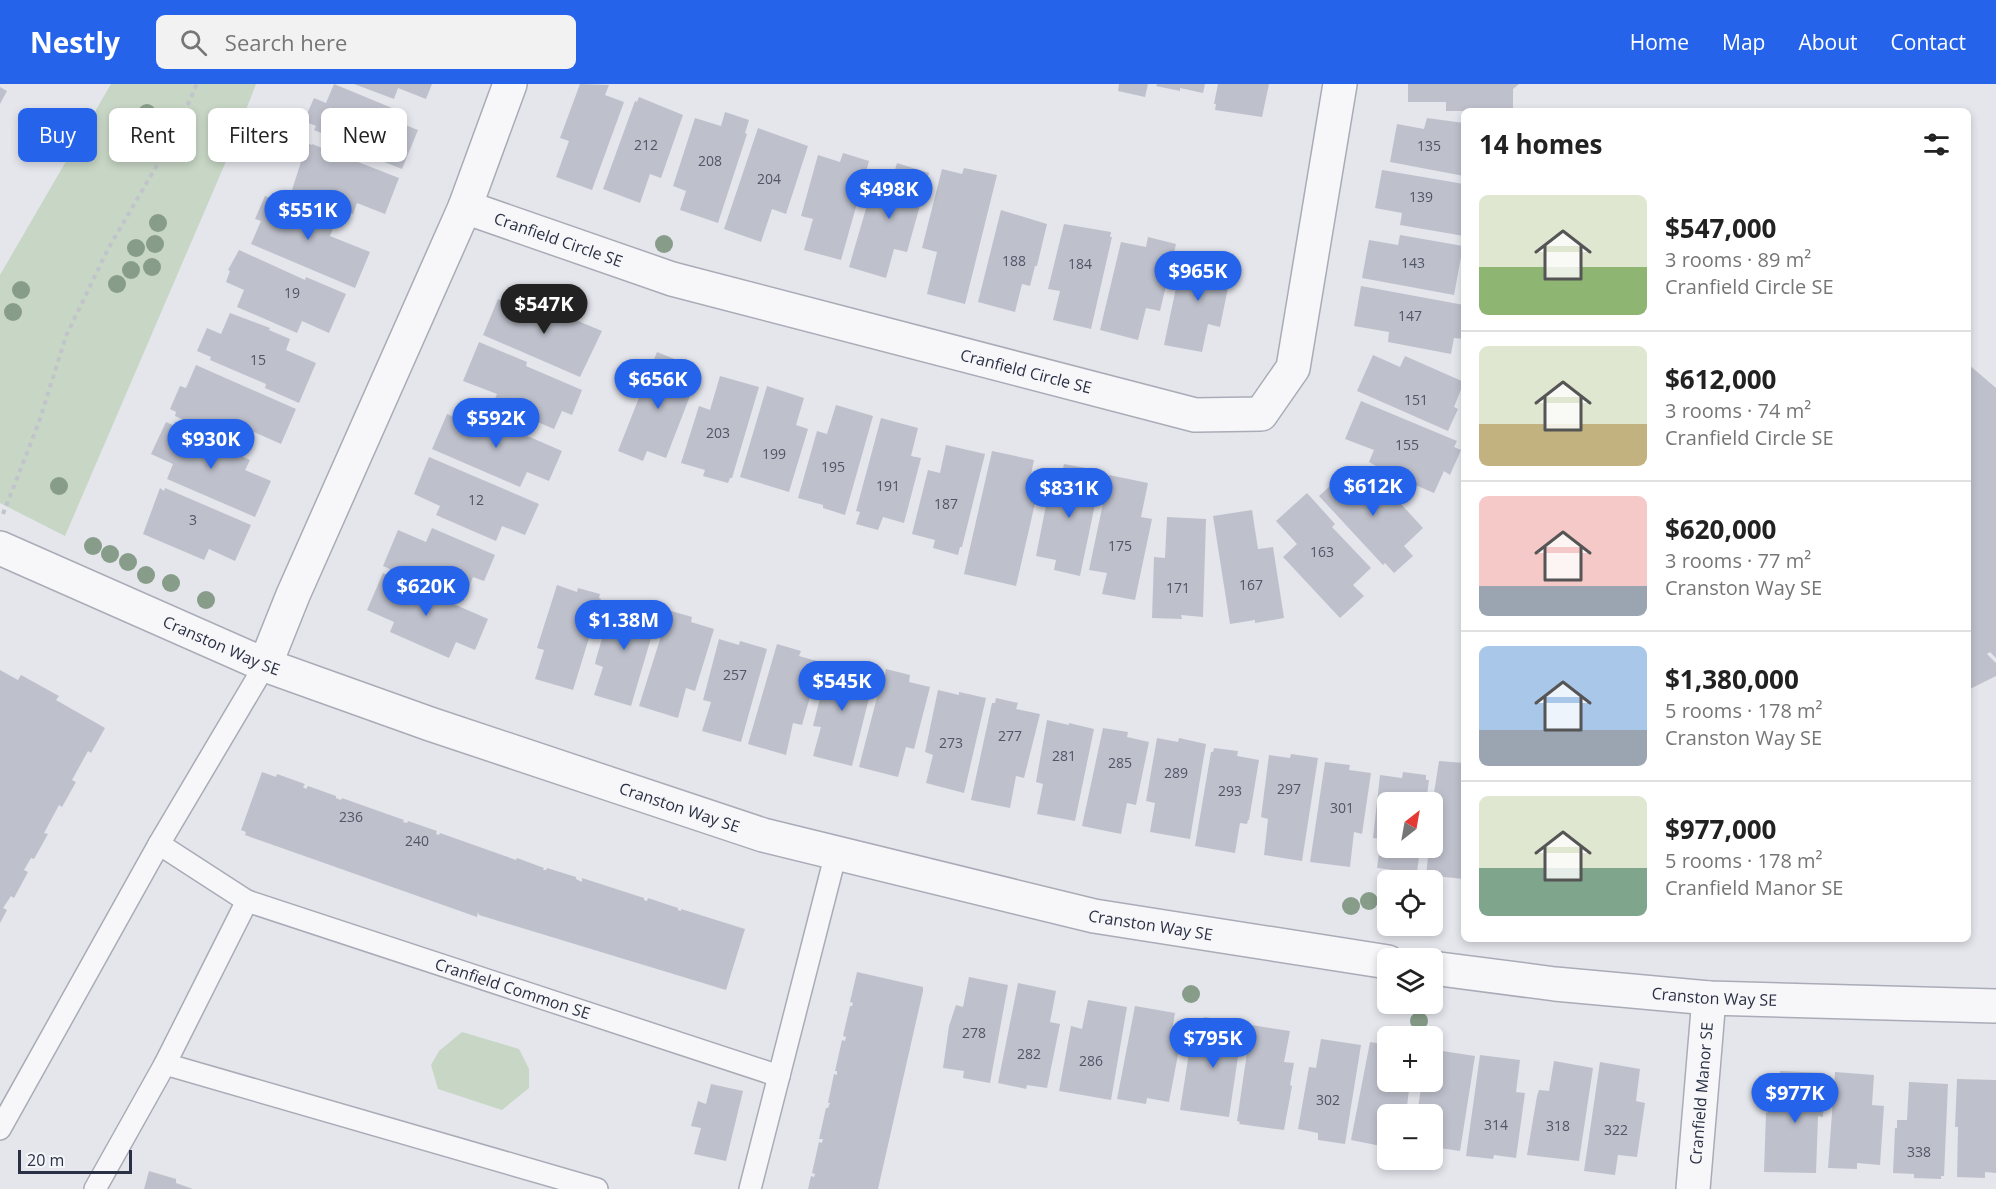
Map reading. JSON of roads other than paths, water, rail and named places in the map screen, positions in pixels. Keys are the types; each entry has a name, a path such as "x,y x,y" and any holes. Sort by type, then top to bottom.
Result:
{"street":[{"path":"265,665 293,595 465,207 510,84"},
{"name":"Cranfield Circle SE","path":"465,207 672,279 1196,415 1261,414 1293,368 1340,84"},
{"name":"Cranston Way SE","path":"0,548 265,665 430,724 764,836 1094,916 1377,960"},
{"name":"Cranston Way SE","path":"1443,969 1555,984 1709,998 1996,1006"},
{"name":"Cranfield Manor SE","path":"1693,1189 1709,998"}],"lane":[{"path":"0,1129 159,844 265,665"},
{"name":"Cranfield Common SE","path":"159,844 247,901 779,1076"},
{"path":"750,1189 836,853"},
{"path":"96,1189 165,1064 247,901"},
{"path":"165,1064 597,1189"}]}
